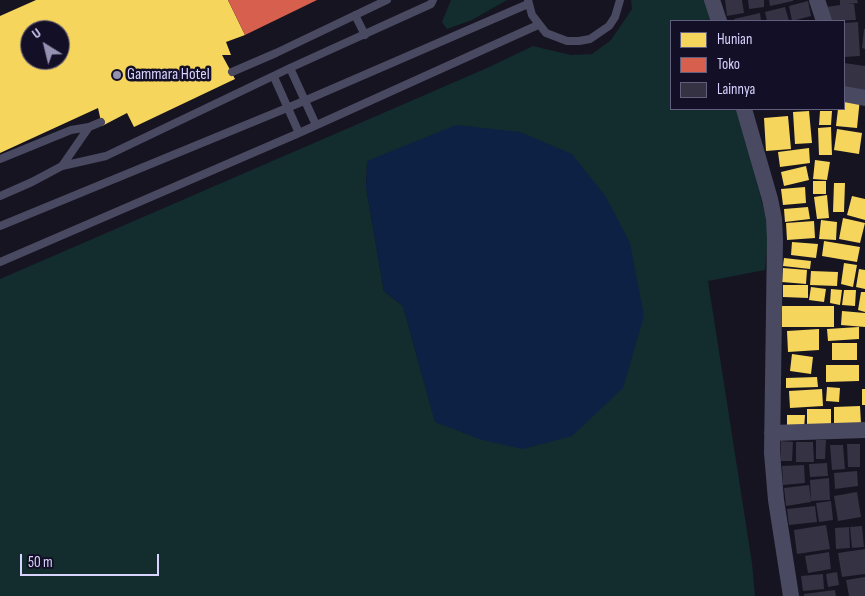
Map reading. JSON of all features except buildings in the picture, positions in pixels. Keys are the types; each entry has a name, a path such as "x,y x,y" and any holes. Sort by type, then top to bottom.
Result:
{"street":[{"path":"712,0 718,20"},
{"path":"817,0 824,20"},
{"path":"845,94 865,98"},
{"path":"744,110 774,219 772,453 776,500 791,596"},
{"path":"772,433 865,430"}],"lane":[{"path":"232,72 387,0"},
{"path":"0,196 62,166 106,156 290,68 431,4 433,0"},
{"path":"1,223 304,101 528,2 532,15 546,33 567,41 579,42 600,34 609,26 615,17 620,0"},
{"path":"356,15 365,35"},
{"path":"0,262 299,133 538,24"},
{"path":"290,68 316,125"},
{"path":"274,76 299,133"},
{"path":"0,159 71,130 90,128 101,122"},
{"path":"62,166 90,128"}],"green space":[{"path":"451,0 507,0 472,20 447,29 442,22"},
{"path":"631,0 710,0 716,20 670,20 670,110 738,110 769,230 765,270 708,281 752,563 755,596 0,596 0,279 487,68 533,46 571,55 592,54 611,40 632,9","holes":["367,161 435,422 403,306 384,291 366,187"]}],"water":[{"path":"456,125 520,132 572,154 606,197 630,243 644,316 623,388 572,436 523,449 482,440 435,422 403,306 384,291 366,187 367,161"}],"place":[{"name":"Gammara Hotel","path":"117,75"}]}
